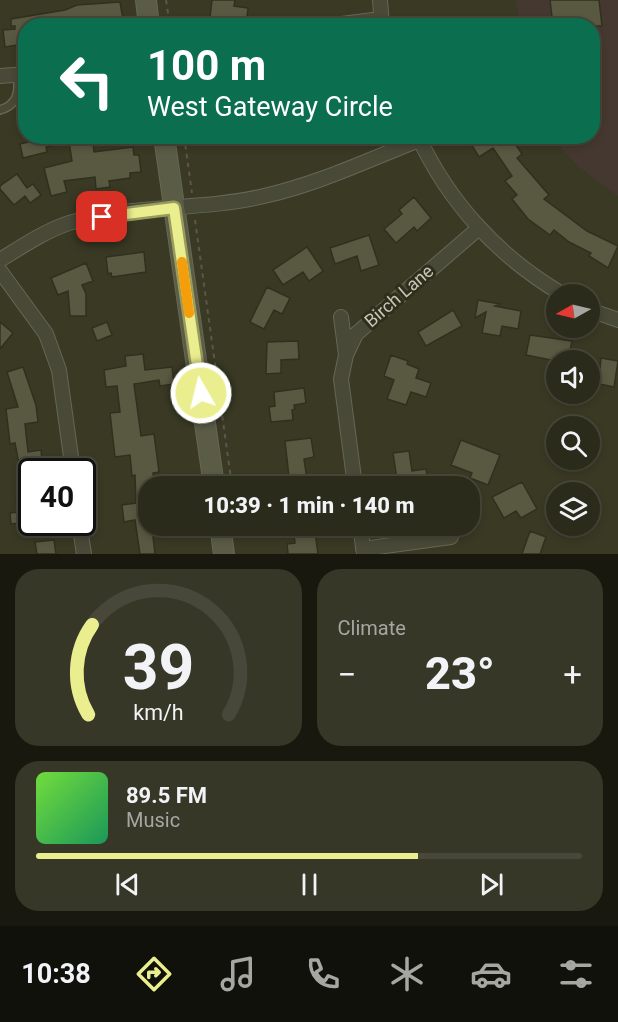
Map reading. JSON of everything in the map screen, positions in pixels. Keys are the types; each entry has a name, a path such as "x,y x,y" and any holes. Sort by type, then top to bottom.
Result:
{"street":[{"path":"146,0 148,18"},
{"path":"380,0 382,18"},
{"path":"0,76 18,75"},
{"path":"167,144 184,207 213,476"},
{"path":"0,260 68,224 119,214 263,197 312,183 404,144"},
{"path":"421,144 441,182 479,228 513,260 546,284"},
{"name":"Birch Lane","path":"354,476 341,379 346,355 356,334 479,228"},
{"path":"0,271 46,334 59,370 71,458"},
{"path":"600,314 618,320"},
{"path":"341,317 346,355"},
{"path":"82,536 84,554"},
{"path":"222,536 224,554"},
{"path":"362,536 364,551 451,537"}],"lane":[{"path":"0,110 11,105 18,92"}],"path":[{"path":"166,0 169,18"},
{"path":"184,144 184,207 230,476"}],"shaded area":[{"path":"516,0 618,0 618,196 579,167 558,144 600,144 600,18 519,18"}],"building":[{"path":"212,0 235,0 234,6 248,8 247,18 210,18"},
{"path":"550,0 599,0 602,26 600,26 600,18 552,18"},
{"path":"120,2 123,18 18,18 18,51 17,45 5,47 3,30 15,29 15,26 11,26 11,19 65,10 77,5"},
{"path":"20,144 60,144 46,147 47,152 23,158"},
{"path":"69,144 93,144 94,152 133,147 134,155 139,155 141,172 130,173 130,178 109,181 110,187 96,189 95,177 64,181 67,192 51,196 44,168 72,161"},
{"path":"471,144 515,144 522,154 517,158 549,195 544,199 587,231 618,246 608,268 589,256 591,253 569,242 554,230 550,235 528,219 512,199 517,195 505,181 512,176 493,148 479,157"},
{"path":"17,174 27,188 33,184 41,195 30,203 25,196 14,205 0,186"},
{"path":"414,197 431,218 417,231 414,227 396,243 384,229 402,214 399,210"},
{"path":"369,235 379,265 361,271 357,256 335,264 330,248"},
{"path":"307,247 323,271 309,281 303,272 283,285 273,270"},
{"path":"144,252 146,272 112,277 111,273 108,274 106,257"},
{"path":"86,263 93,281 82,285 86,294 86,316 70,316 68,291 58,295 51,278"},
{"path":"267,287 290,298 282,314 274,310 264,329 250,322"},
{"path":"478,300 521,311 518,329 502,326 500,336 482,333 486,312 475,318"},
{"path":"453,310 462,326 426,346 418,332"},
{"path":"0,322 13,333 0,349"},
{"path":"107,322 112,335 97,341 92,328"},
{"path":"530,335 572,341 570,350 546,350 546,359 526,355"},
{"path":"298,341 299,359 281,360 281,373 266,374 267,342"},
{"path":"143,354 145,370 172,367 174,384 160,386 159,380 134,384 141,436 154,434 159,472 153,473 153,476 138,476 138,536 153,536 155,554 140,554 135,520 124,522 122,505 136,503 135,475 132,476 130,455 115,457 110,413 120,412 117,386 106,387 104,370 126,366 125,356"},
{"path":"391,355 408,361 407,364 419,369 416,378 431,383 426,397 411,392 406,405 387,399 394,380 384,376"},
{"path":"601,358 618,361 614,387 600,384"},
{"path":"23,367 36,405 38,422 25,424 28,452 41,450 42,458 18,459 15,443 10,444 6,409 18,407 7,372"},
{"path":"304,388 306,403 294,405 293,420 271,422 269,407 275,406 274,392"},
{"path":"311,438 314,457 304,459 307,476 289,476 285,441"},
{"path":"461,440 500,455 488,485 480,482 480,476 471,476 472,473 451,465"},
{"path":"409,451 412,471 426,469 427,476 396,476 393,453"},
{"path":"522,482 537,509 521,518 516,511 504,518 492,497"},
{"path":"18,512 18,523 11,524 10,513"},
{"path":"530,531 546,537 540,554 522,554"},
{"path":"294,536 316,536 318,554 288,554 287,544 295,543"},
{"path":"54,540 56,554 37,554 35,542"}],"slow traffic":[{"path":"182,262 189,313"}],"route":[{"path":"102,217 174,208 201,393"}]}
